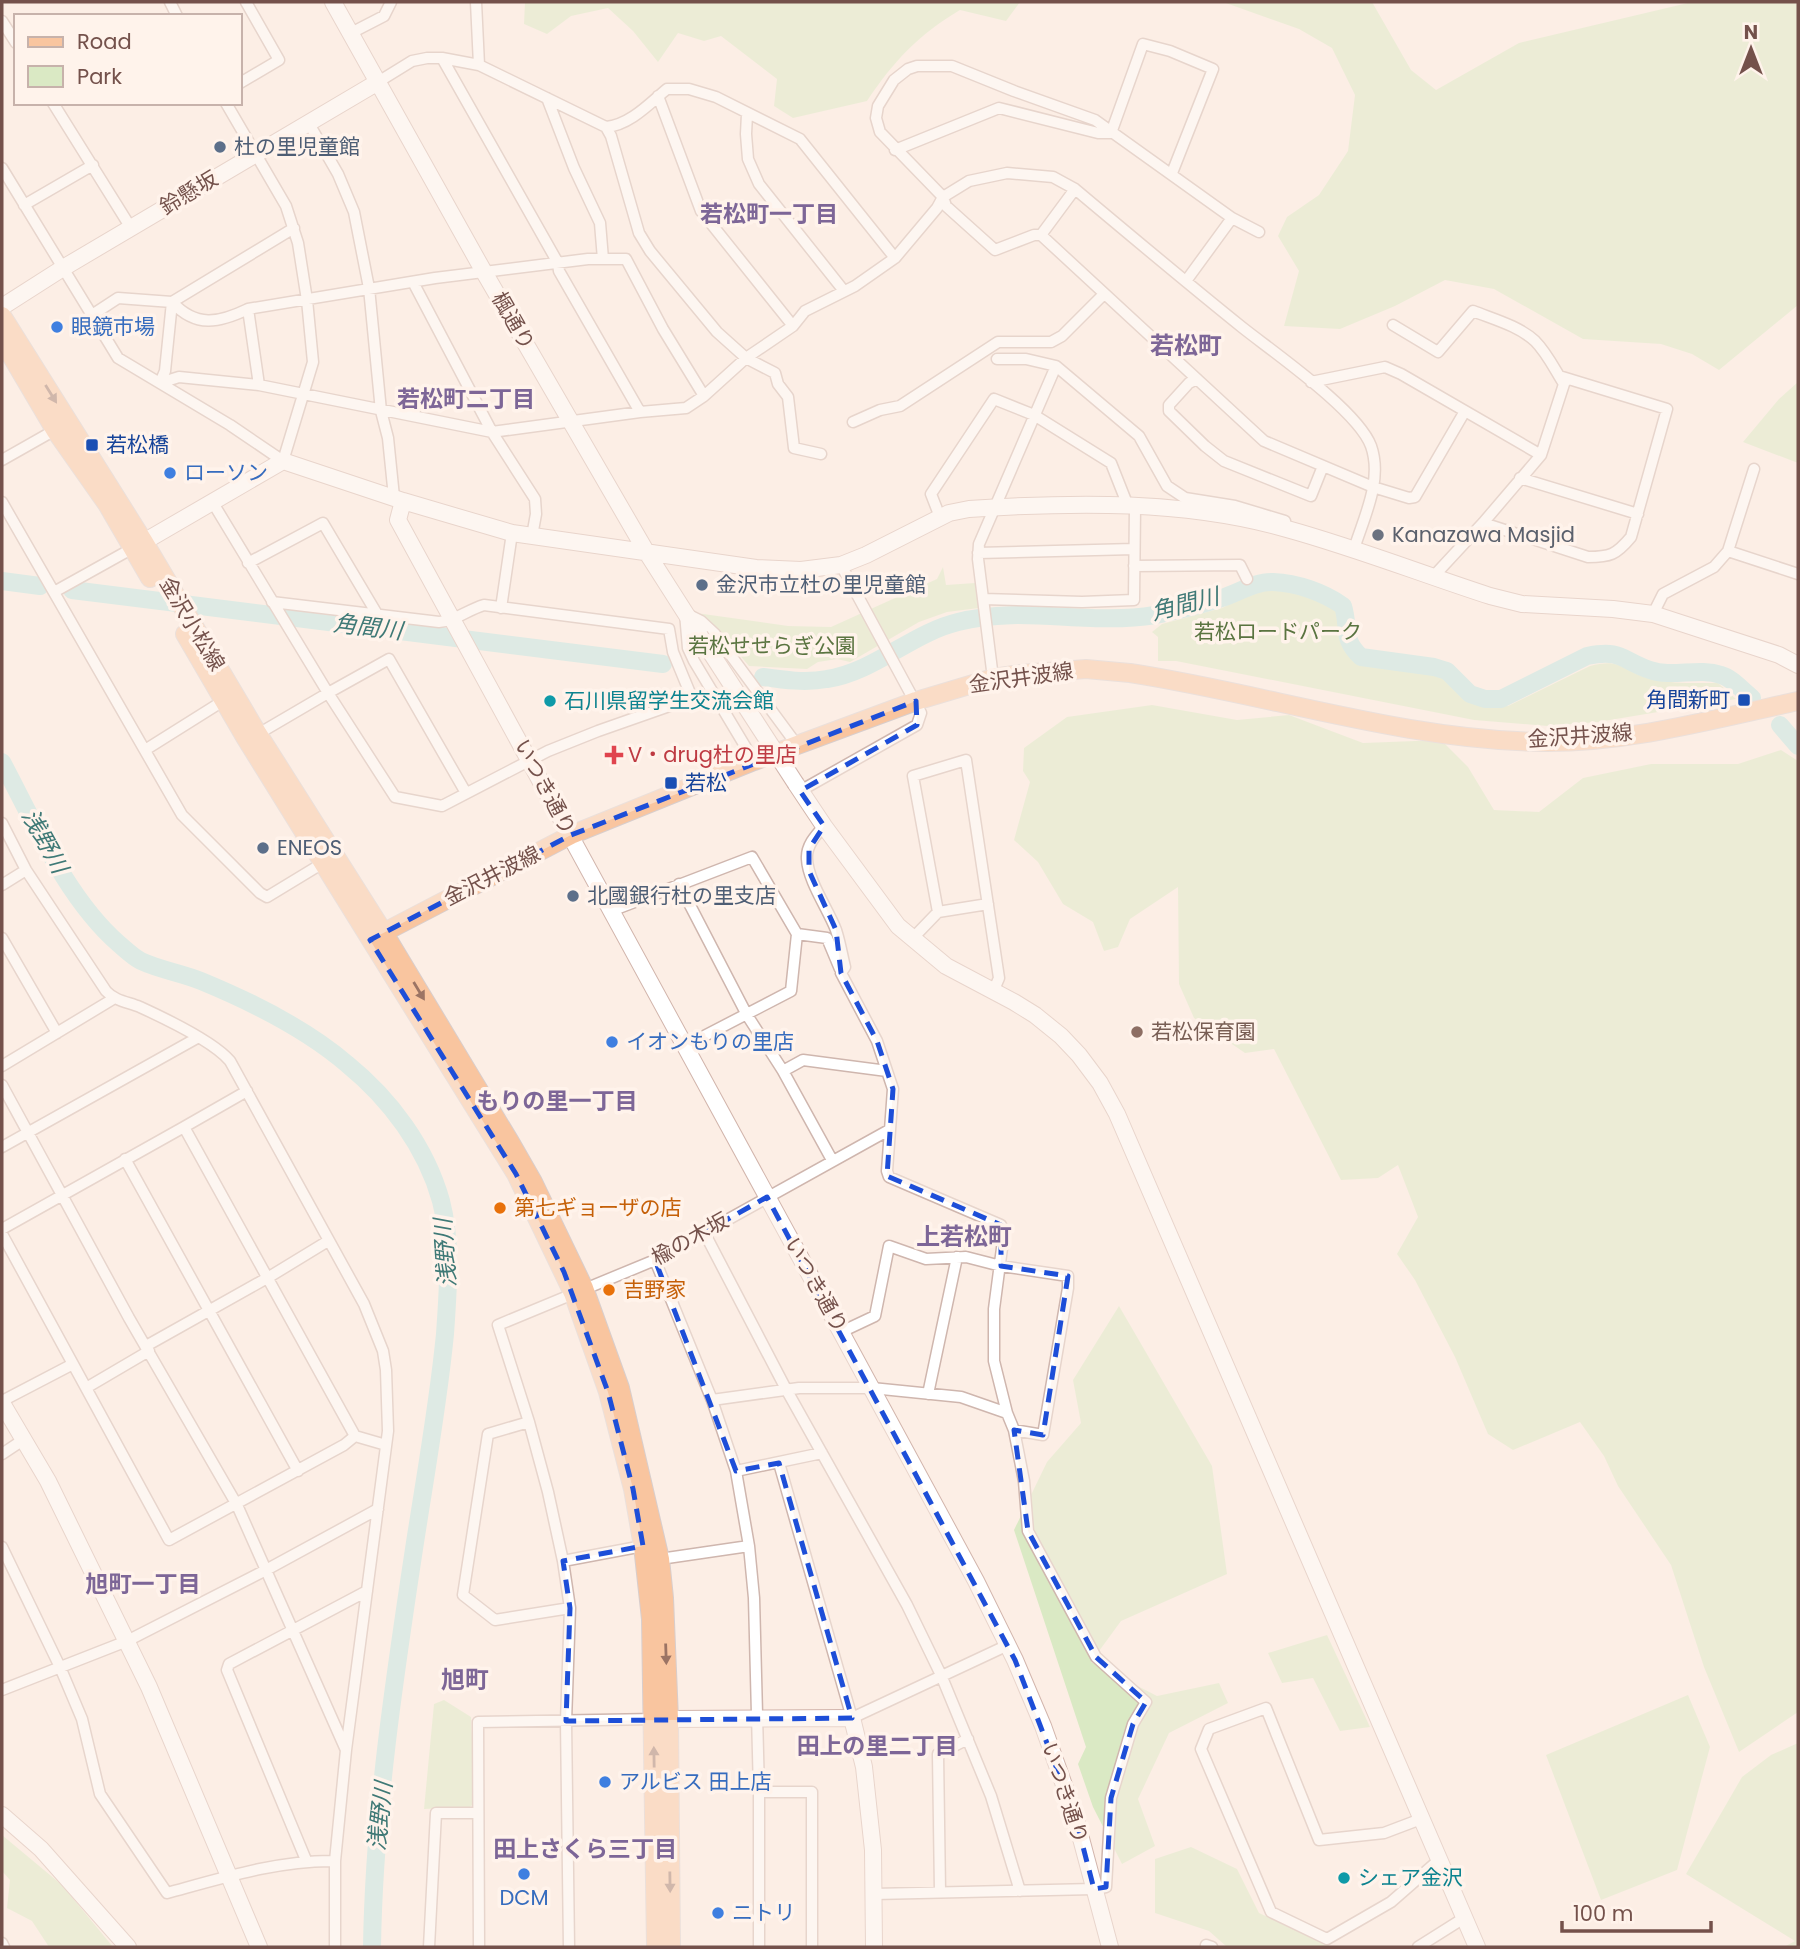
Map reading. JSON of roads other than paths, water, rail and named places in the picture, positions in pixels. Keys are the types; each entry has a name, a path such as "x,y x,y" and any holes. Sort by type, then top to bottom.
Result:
{"main road":[{"name":"金沢小松線","path":"2,316 163,588 258,734 377,936"},
{"name":"金沢小松線","path":"2,340 55,430 138,545"},
{"name":"金沢小松線","path":"179,613 223,701 323,863 377,936"},
{"name":"金沢井波線","path":"377,936 570,835 797,745 916,701 993,678 1046,670 1118,671 1452,735 1545,742 1597,739 1657,730 1798,701"},
{"path":"377,936 516,1152 620,1388 660,1559 664,1598 656,1947"},
{"path":"579,1291 634,1489 643,1546 661,1719 671,1947"}],"street":[{"path":"242,82 279,60 246,2"},
{"name":"楓通り","path":"333,2 484,272 647,553 824,826 898,926 912,939 946,966 1035,1015 1061,1036 1101,1083 1122,1125 1477,1947"},
{"path":"351,33 384,16 391,2"},
{"path":"476,2 479,65"},
{"path":"2,21 14,40"},
{"path":"1111,133 1143,44 1170,51 1213,69 1172,173"},
{"path":"442,58 640,412"},
{"path":"378,82 412,61 442,58 479,65 606,127 614,126 642,111 667,89 689,89 716,97 800,139 895,258"},
{"path":"1259,232 1232,218 1095,120 952,66 930,64 908,69 894,80 878,106 876,118 880,132 943,197 946,206 995,250 1034,235 1041,235 1264,441 1373,487 1409,498 1415,497 1465,411"},
{"name":"鈴懸坂","path":"2,307 62,268 378,82"},
{"path":"658,96 701,211 793,326"},
{"path":"547,98 574,168 600,223 603,259"},
{"path":"55,105 131,228"},
{"path":"54,592 283,461 313,362 307,300 294,228 286,206 227,105"},
{"path":"895,150 999,108 1098,133 1111,133"},
{"path":"747,114 748,159 759,184 844,291"},
{"path":"308,122 351,200 369,288 381,411 398,499 398,520 456,625"},
{"path":"606,127 639,233 650,251 717,332 746,358 775,373 778,384 788,397 794,448 821,454"},
{"path":"24,205 93,165"},
{"path":"2,168 118,358 230,425 283,461 512,533 757,568 800,570 841,565 940,517 969,509 1131,506 1242,518 1355,545"},
{"path":"160,383 178,377 259,385 492,432 685,408 704,396 746,358 793,326 806,312 895,258 943,197 969,181 1007,173 1053,177 1075,189 1311,382 1364,429 1376,468 1373,487 1355,545"},
{"path":"1041,235 1075,189"},
{"path":"1186,281 1232,218"},
{"path":"92,315 118,298 172,302 294,228"},
{"path":"172,302 181,312 208,322 229,318 248,309 369,288 588,259 626,259 663,329 704,396"},
{"path":"413,282 492,432 535,499 536,514 532,536"},
{"path":"853,422 900,406 998,342 1051,342 1062,337 1104,294"},
{"path":"160,383 165,371 172,302"},
{"path":"248,309 259,385"},
{"path":"1393,325 1438,352 1473,311 1533,339 1564,384 1541,455 1432,578"},
{"path":"997,359 1026,359 1056,366 1139,436 1167,486 1185,498 1236,506 1355,545 1432,578 1522,604 1653,614 1779,655 1798,665"},
{"path":"993,678 978,552 982,534 1056,366"},
{"path":"1311,382 1385,367 1541,455"},
{"path":"1483,523 1588,557 1606,557 1619,551 1631,537 1667,409 1559,376"},
{"path":"1197,379 1189,383 1169,405 1169,411 1224,461 1311,496 1323,466"},
{"path":"940,517 931,494 993,399 1034,415 1111,463 1131,506 1135,549 1134,600 984,604"},
{"path":"2,460 55,430"},
{"path":"1653,614 1663,594 1714,567 1727,551 1754,469"},
{"path":"1520,478 1638,514"},
{"path":"2,502 182,815 267,897 323,863"},
{"path":"213,503 328,693 395,797 442,806 530,760 598,730 692,698 673,652 669,629 484,606 474,608 456,625"},
{"path":"248,563 323,523 377,614"},
{"path":"501,608 512,533"},
{"path":"978,552 1135,549"},
{"path":"1727,551 1798,574"},
{"path":"798,788 918,725 921,713 841,565"},
{"path":"1135,566 1240,565 1247,579"},
{"path":"274,605 377,614 456,625"},
{"path":"685,613 701,621 715,634 797,745"},
{"path":"685,613 688,648 694,661 754,761"},
{"name":"いつき通り","path":"456,625 872,1388 1008,1645 1043,1726 1075,1816 1110,1947"},
{"path":"258,734 389,659 466,793"},
{"path":"145,750 223,701"},
{"path":"938,912 913,776 965,760 999,978 993,992"},
{"path":"2,823 26,870 113,999 143,1009 224,1053 364,1304 383,1351 387,1392 386,1445 346,1750 335,1861 335,1947"},
{"path":"824,826 811,842 807,858 809,871 836,930 845,967 841,973"},
{"path":"611,911 752,857 797,934 791,991 685,1046"},
{"path":"2,885 26,870"},
{"path":"679,884 747,1015 783,1071 832,1160"},
{"path":"912,939 938,912 988,904"},
{"path":"797,934 827,938 841,973 877,1041 893,1089 889,1130 889,1177 1001,1225 1004,1233 994,1309 994,1361 1014,1430 1024,1481 1028,1531 1096,1657 1146,1702 1133,1724 1111,1798 1106,1887 874,1894"},
{"path":"2,938 57,1033"},
{"path":"2,1066 113,999"},
{"path":"2,1147 197,1038"},
{"path":"783,1071 803,1060 887,1071"},
{"path":"2,1085 237,1505 346,1750"},
{"path":"247,1091 2,1232 169,1540 298,1471 355,1436"},
{"path":"184,1127 355,1436 386,1445"},
{"name":"楡の木坂","path":"529,1422 498,1325 655,1260 889,1130"},
{"path":"125,1159 298,1471"},
{"path":"704,1232 786,1389 906,1605 941,1675 990,1796 1020,1891"},
{"path":"86,1388 209,1310 328,1241"},
{"path":"841,1332 875,1316 889,1246 926,1259 966,1257 1001,1266 1068,1276 1043,1435 1014,1430"},
{"path":"928,1394 957,1257"},
{"path":"655,1260 712,1400 736,1471 749,1546 754,1598 759,1792 759,1947"},
{"path":"73,1364 2,1402 48,1481 149,1687 259,1947"},
{"path":"712,1400 786,1389 872,1388 961,1396 1007,1413"},
{"path":"569,1947 566,1721 570,1608 563,1561 529,1422 488,1434 463,1595 495,1620 570,1608"},
{"path":"2,1454 23,1440"},
{"path":"736,1471 821,1453"},
{"path":"779,1462 864,1766 873,1850 874,1947"},
{"path":"2,1690 127,1641 378,1509"},
{"path":"563,1561 643,1546"},
{"path":"660,1559 749,1546"},
{"path":"2,1547 82,1719 100,1794 167,1893 306,1860 335,1861"},
{"path":"306,1860 227,1670 229,1664 367,1591"},
{"path":"479,1947 478,1722 852,1718 1008,1645"},
{"path":"1421,1819 1384,1833 1320,1840 1266,1709 1209,1729 1201,1749 1271,1912 1327,1939 1391,1902 1439,1860"},
{"path":"940,1891 938,1754 968,1739"},
{"path":"759,1792 812,1792 813,1947"},
{"path":"429,1947 436,1813 478,1813"},
{"path":"2,1815 41,1849 128,1947"},
{"path":"1418,1947 1464,1918"}],"waterway":[{"name":"角間川","path":"2,581 40,586"},
{"name":"角間川","path":"763,677 811,681 844,675 861,669 941,627 982,617 1031,615 1130,618 1155,615 1228,596 1254,585 1273,582 1310,589 1343,606 1348,639 1361,657 1447,671 1470,694 1485,699 1501,699 1587,656 1599,654 1615,655 1659,672 1703,672 1721,675 1733,681 1752,698"},
{"name":"角間川","path":"72,590 663,664"},
{"name":"角間川","path":"1780,725 1798,746"},
{"name":"浅野川","path":"2,762 53,859 100,926 138,959 201,981 259,1007 296,1027 331,1051 363,1078 392,1108 416,1143 441,1201 448,1250 445,1334 386,1748 372,1947"}],"place":[{"name":"杜の里児童館","path":"220,147"},
{"name":"眼鏡市場","path":"57,327"},
{"name":"若松橋","path":"92,445"},
{"name":"ローソン","path":"170,473"},
{"name":"Kanazawa Masjid","path":"1378,535"},
{"name":"金沢市立杜の里児童館","path":"702,585"},
{"name":"角間新町","path":"1744,700"},
{"name":"石川県留学生交流会館","path":"550,701"},
{"name":"V・drug杜の里店","path":"614,755"},
{"name":"若松","path":"671,783"},
{"name":"ENEOS","path":"263,848"},
{"name":"北國銀行杜の里支店","path":"573,896"},
{"name":"若松保育園","path":"1137,1032"},
{"name":"イオンもりの里店","path":"612,1042"},
{"name":"第七ギョーザの店","path":"500,1208"},
{"name":"吉野家","path":"609,1290"},
{"name":"アルビス 田上店","path":"605,1782"},
{"name":"DCM","path":"524,1874"},
{"name":"シェア金沢","path":"1344,1878"},
{"name":"ニトリ","path":"718,1913"}],"district":[{"name":"若松町一丁目","path":"769,214"},
{"name":"若松町","path":"1186,346"},
{"name":"若松町二丁目","path":"466,399"},
{"name":"もりの里一丁目","path":"557,1101"},
{"name":"上若松町","path":"964,1237"},
{"name":"旭町一丁目","path":"143,1584"},
{"name":"旭町","path":"465,1680"},
{"name":"田上の里二丁目","path":"877,1746"},
{"name":"田上さくら三丁目","path":"585,1849"}],"park label":[{"name":"若松ロードパーク","path":"1278,632"},
{"name":"若松せせらぎ公園","path":"772,646"}]}
